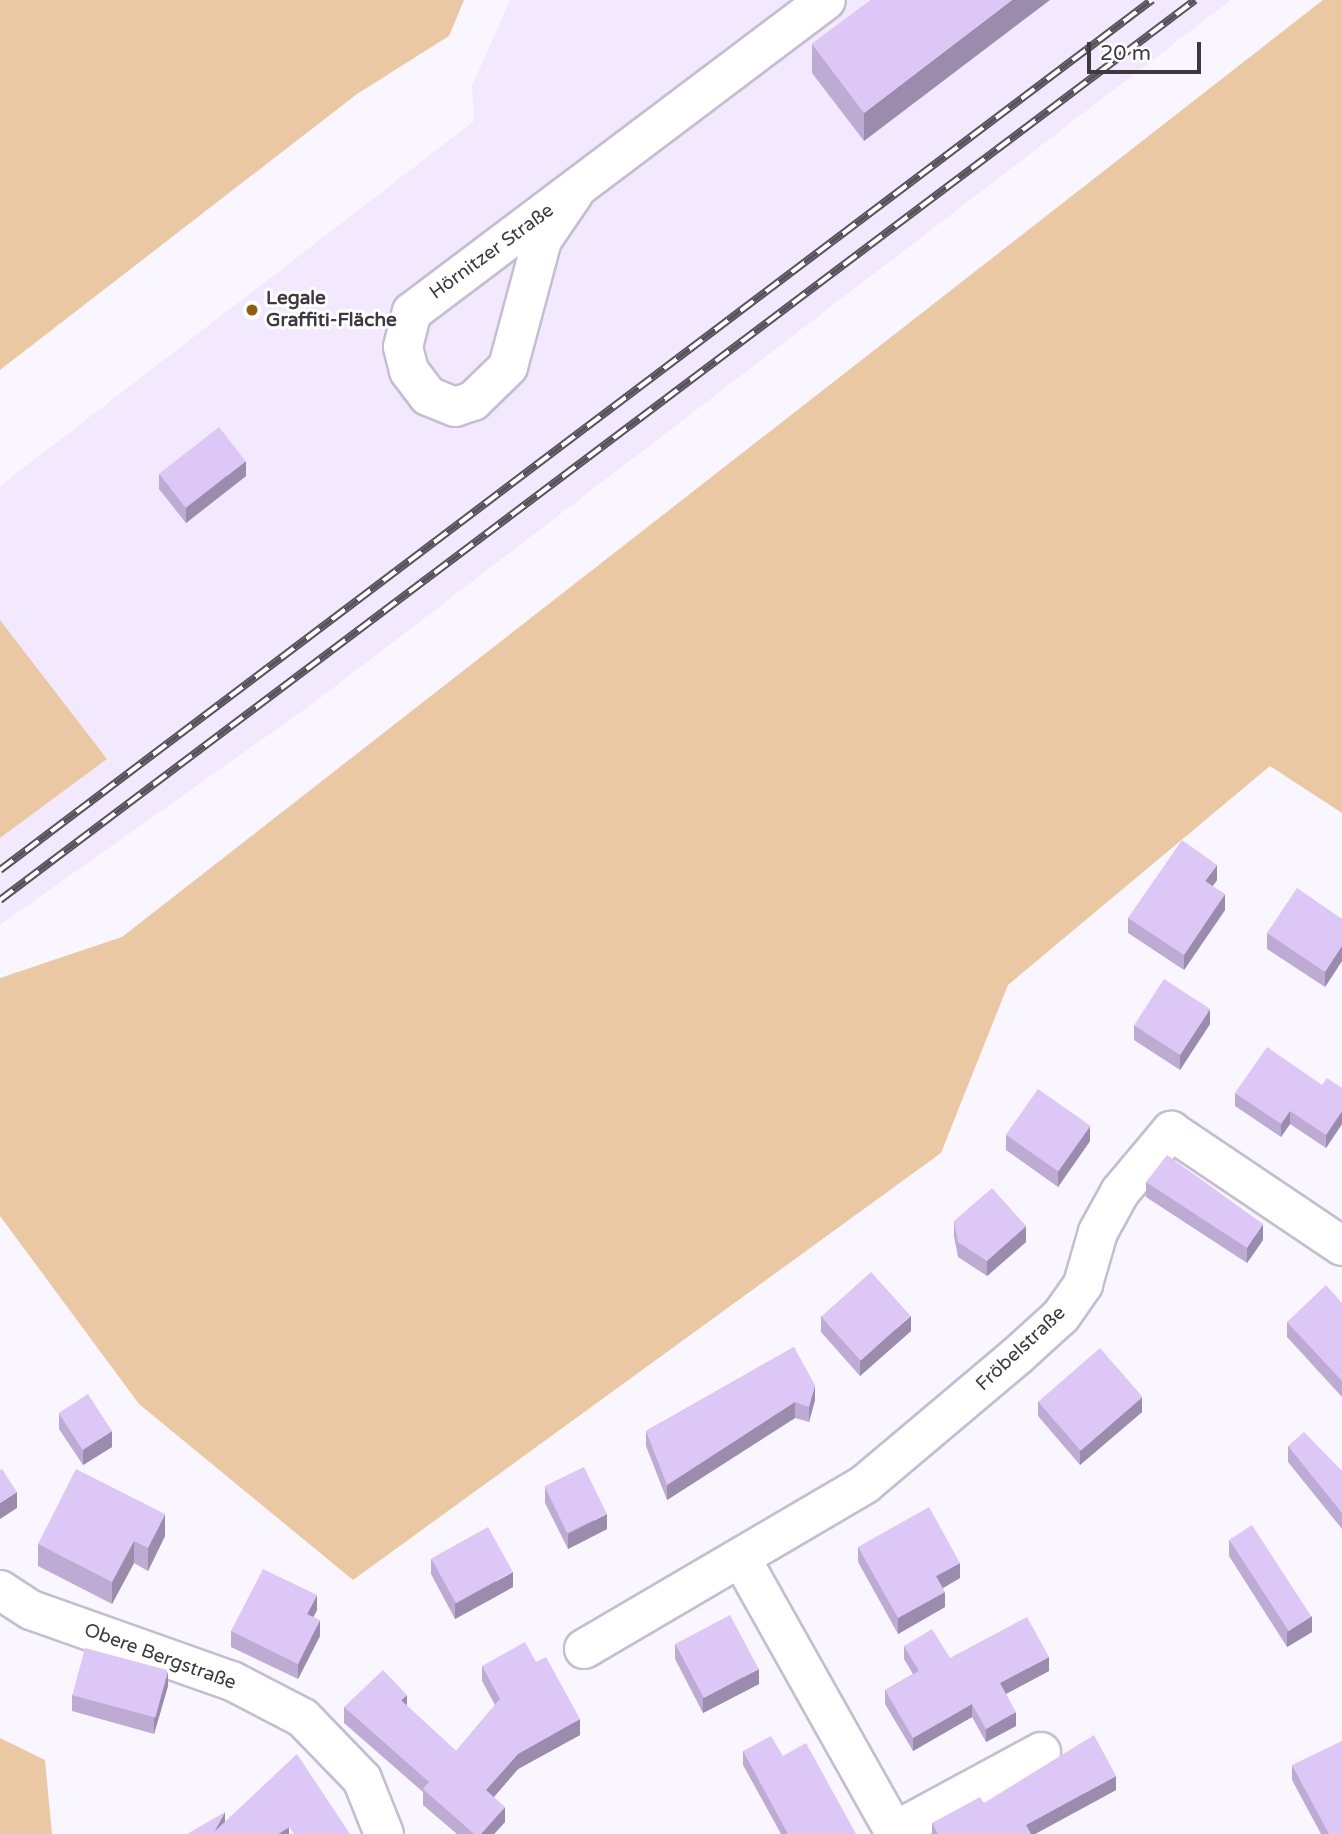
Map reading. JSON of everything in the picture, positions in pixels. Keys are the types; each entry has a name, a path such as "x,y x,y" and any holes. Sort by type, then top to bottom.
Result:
{"street":[{"name":"Hörnitzer Straße","path":"575,193 542,240 508,368 488,393 464,404 428,396 409,371 403,347 412,312 575,193 826,0"},
{"name":"Fröbelstraße","path":"584,1649 742,1560 865,1484 1061,1316 1083,1284 1098,1232 1120,1192 1171,1131 1342,1245"},
{"path":"742,1560 896,1833 1041,1752"},
{"name":"Obere Bergstraße","path":"0,1590 31,1610 232,1681 303,1718 362,1780 384,1834"}],"shaded area":[{"path":"0,0 464,0 449,36 357,94 0,370"},
{"path":"510,0 1231,0 315,702 0,925 0,838 107,759 0,620 0,486 474,121 472,86"},
{"path":"1323,0 1342,0 1342,813 1270,766 1008,985 941,1153 353,1580 139,1404 0,1216 0,978 122,937"},
{"path":"0,620 107,759 0,838"},
{"path":"0,1738 45,1760 52,1834 0,1834"}],"building":[{"path":"871,0 1012,0 864,113 812,44"},
{"path":"219,427 245,461 186,508 159,474"},
{"path":"1182,840 1217,865 1205,881 1225,894 1184,955 1128,918"},
{"path":"1297,888 1342,919 1342,946 1325,972 1267,933"},
{"path":"1164,979 1210,1009 1180,1055 1134,1025"},
{"path":"1267,1047 1322,1085 1327,1078 1342,1088 1342,1111 1326,1135 1290,1111 1281,1124 1235,1093"},
{"path":"1038,1089 1090,1126 1058,1172 1006,1135"},
{"path":"1167,1155 1263,1224 1247,1248 1146,1182"},
{"path":"992,1188 1026,1226 987,1261 958,1242 954,1221"},
{"path":"871,1272 910,1316 861,1361 821,1317"},
{"path":"1326,1285 1342,1303 1342,1381 1287,1322"},
{"path":"794,1347 815,1385 809,1407 795,1402 667,1485 646,1431"},
{"path":"1100,1348 1143,1397 1081,1451 1038,1402"},
{"path":"88,1394 112,1431 83,1450 59,1413"},
{"path":"1304,1432 1342,1471 1342,1513 1288,1446"},
{"path":"584,1467 607,1514 567,1533 544,1486"},
{"path":"2,1469 17,1492 0,1503 0,1470"},
{"path":"76,1469 165,1514 148,1548 134,1541 112,1582 38,1544"},
{"path":"929,1507 960,1563 936,1576 945,1592 898,1618 858,1547"},
{"path":"1252,1525 1311,1616 1289,1631 1229,1540"},
{"path":"488,1527 513,1572 456,1603 431,1559"},
{"path":"263,1569 317,1595 307,1614 320,1620 298,1664 231,1631"},
{"path":"730,1615 759,1669 704,1698 675,1644"},
{"path":"1027,1617 1049,1657 1000,1683 1016,1712 986,1729 972,1704 913,1738 885,1690 919,1671 904,1646 932,1629 950,1658"},
{"path":"525,1642 536,1662 546,1657 580,1719 518,1754 486,1790 505,1807 481,1834 474,1834 423,1789 429,1782 344,1707 383,1670 407,1695 401,1700 456,1751 500,1699 482,1666"},
{"path":"85,1648 168,1670 155,1718 72,1695"},
{"path":"1094,1735 1116,1776 1026,1825 1031,1834 938,1834 932,1823 980,1797 984,1803"},
{"path":"771,1736 783,1756 806,1743 856,1834 788,1834 743,1751"},
{"path":"1342,1741 1342,1834 1329,1834 1292,1765"},
{"path":"297,1754 350,1834 294,1834 289,1827 278,1834 187,1834 225,1812 214,1832"}],"railway":[{"path":"0,870 1152,0"},
{"path":"0,900 1195,0"}],"place":[{"name":"Legale Graffiti-Fläche","path":"252,310"}]}
